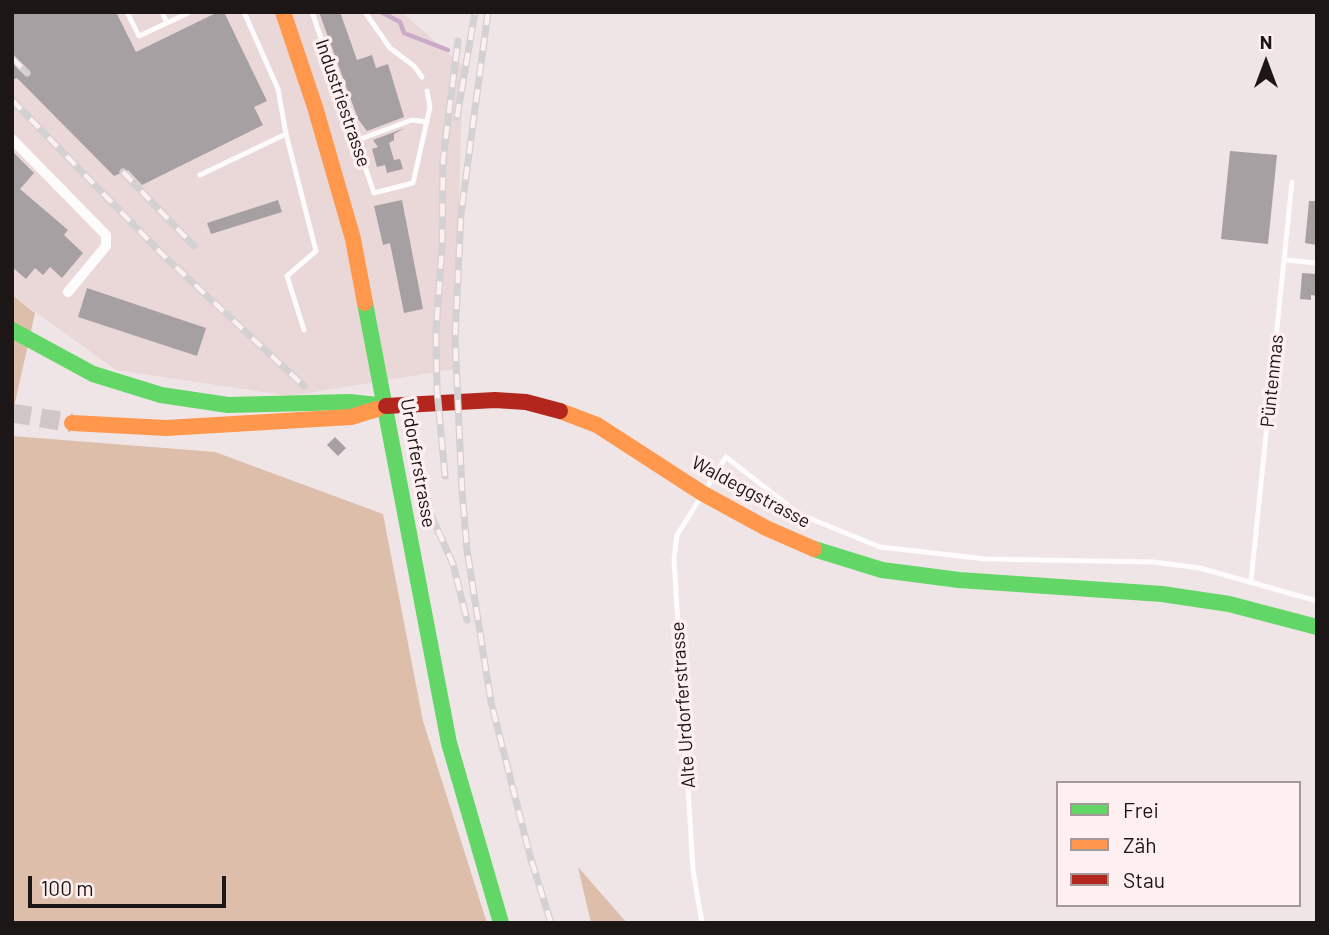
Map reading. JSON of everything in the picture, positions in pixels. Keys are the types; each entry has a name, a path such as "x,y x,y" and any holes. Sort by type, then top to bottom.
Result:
{"main road":[{"name":"Urdorferstrasse","path":"283,12 315,107 353,239 449,743 501,923"},
{"path":"12,330 93,374 161,395 228,405 275,406 350,402 386,406"},
{"name":"Waldeggstrasse","path":"386,406 495,400 551,407 588,421 702,493 766,528 818,551 882,570 959,580 1162,594 1229,604 1317,626"},
{"path":"72,423 166,428 351,417 386,406"}],"street":[{"path":"12,139 106,235 106,246 68,292"}],"lane":[{"path":"127,12 139,36 190,12"},
{"path":"162,12 166,23"},
{"path":"244,12 278,89 286,134 316,251 288,276 304,330"},
{"name":"Industriestrasse","path":"312,12 374,193 413,183 427,122"},
{"path":"365,12 390,48 414,66 422,77"},
{"path":"355,141 412,120 427,122 430,107 427,91"},
{"path":"201,174 286,134"},
{"name":"Püntenmas","path":"1251,581 1292,182"},
{"path":"1284,260 1317,263"},
{"name":"Alte Urdorferstrasse","path":"702,923 693,870 674,559 677,535 726,457 799,514 880,547 986,559 1153,562 1200,568 1251,581"},
{"path":"1251,581 1317,601"}],"shaded area":[{"path":"12,12 402,12 463,66 454,369 290,396 116,370 12,295"},
{"path":"12,295 35,313 12,416"},
{"path":"12,436 215,452 383,514 423,721 487,923 12,923"},
{"path":"578,867 627,923 591,923"}],"building":[{"path":"12,12 116,12 136,52 218,12 224,12 267,101 254,107 263,125 142,185 128,170 114,176 17,78 12,80"},
{"path":"319,12 340,12 357,60 372,55 376,68 388,64 404,117 367,131 358,119"},
{"path":"405,128 394,134 394,140 389,143 394,160 400,159 403,169 387,173 385,165 377,167 372,149 378,147 373,140"},
{"path":"12,151 34,173 20,189 68,230 64,235 83,253 62,278 50,267 43,275 35,268 26,279 12,267"},
{"path":"1230,151 1277,155 1268,244 1221,239"},
{"path":"278,200 282,212 211,234 207,223"},
{"path":"402,200 423,309 404,313 390,243 383,245 374,206"},
{"path":"1309,201 1317,201 1317,245 1305,243"},
{"path":"1302,273 1317,274 1317,296 1311,295 1311,300 1300,299"},
{"path":"87,288 206,328 197,356 78,317"},
{"path":"335,437 346,448 338,456 327,445"}],"waterway":[{"path":"381,12 400,22 404,33 448,50"}],"tunnel":[{"path":"12,413 72,423"}],"railway":[{"path":"457,117 475,12"},
{"path":"488,12 461,214 455,339 462,490 467,550 491,702 530,856 551,923"},
{"path":"445,476 437,390 436,332 442,247 443,160 458,41"},
{"path":"12,58 27,73"},
{"path":"12,100 164,256 304,386"},
{"path":"123,172 194,246"},
{"path":"427,506 453,564 467,620"}],"traffic: fast":[{"path":"365,303 449,743 501,923"},
{"path":"12,330 93,374 161,395 228,405 350,402 386,406"},
{"path":"814,549 882,570 959,580 1162,594 1229,604 1317,627"}],"traffic: slow":[{"path":"283,12 315,107 353,239 365,303"},
{"path":"72,423 166,428 351,417 377,409"},
{"path":"560,411 597,425 702,493 766,528 814,549"}],"traffic: jam":[{"path":"386,406 495,400 526,402 560,411"}]}
